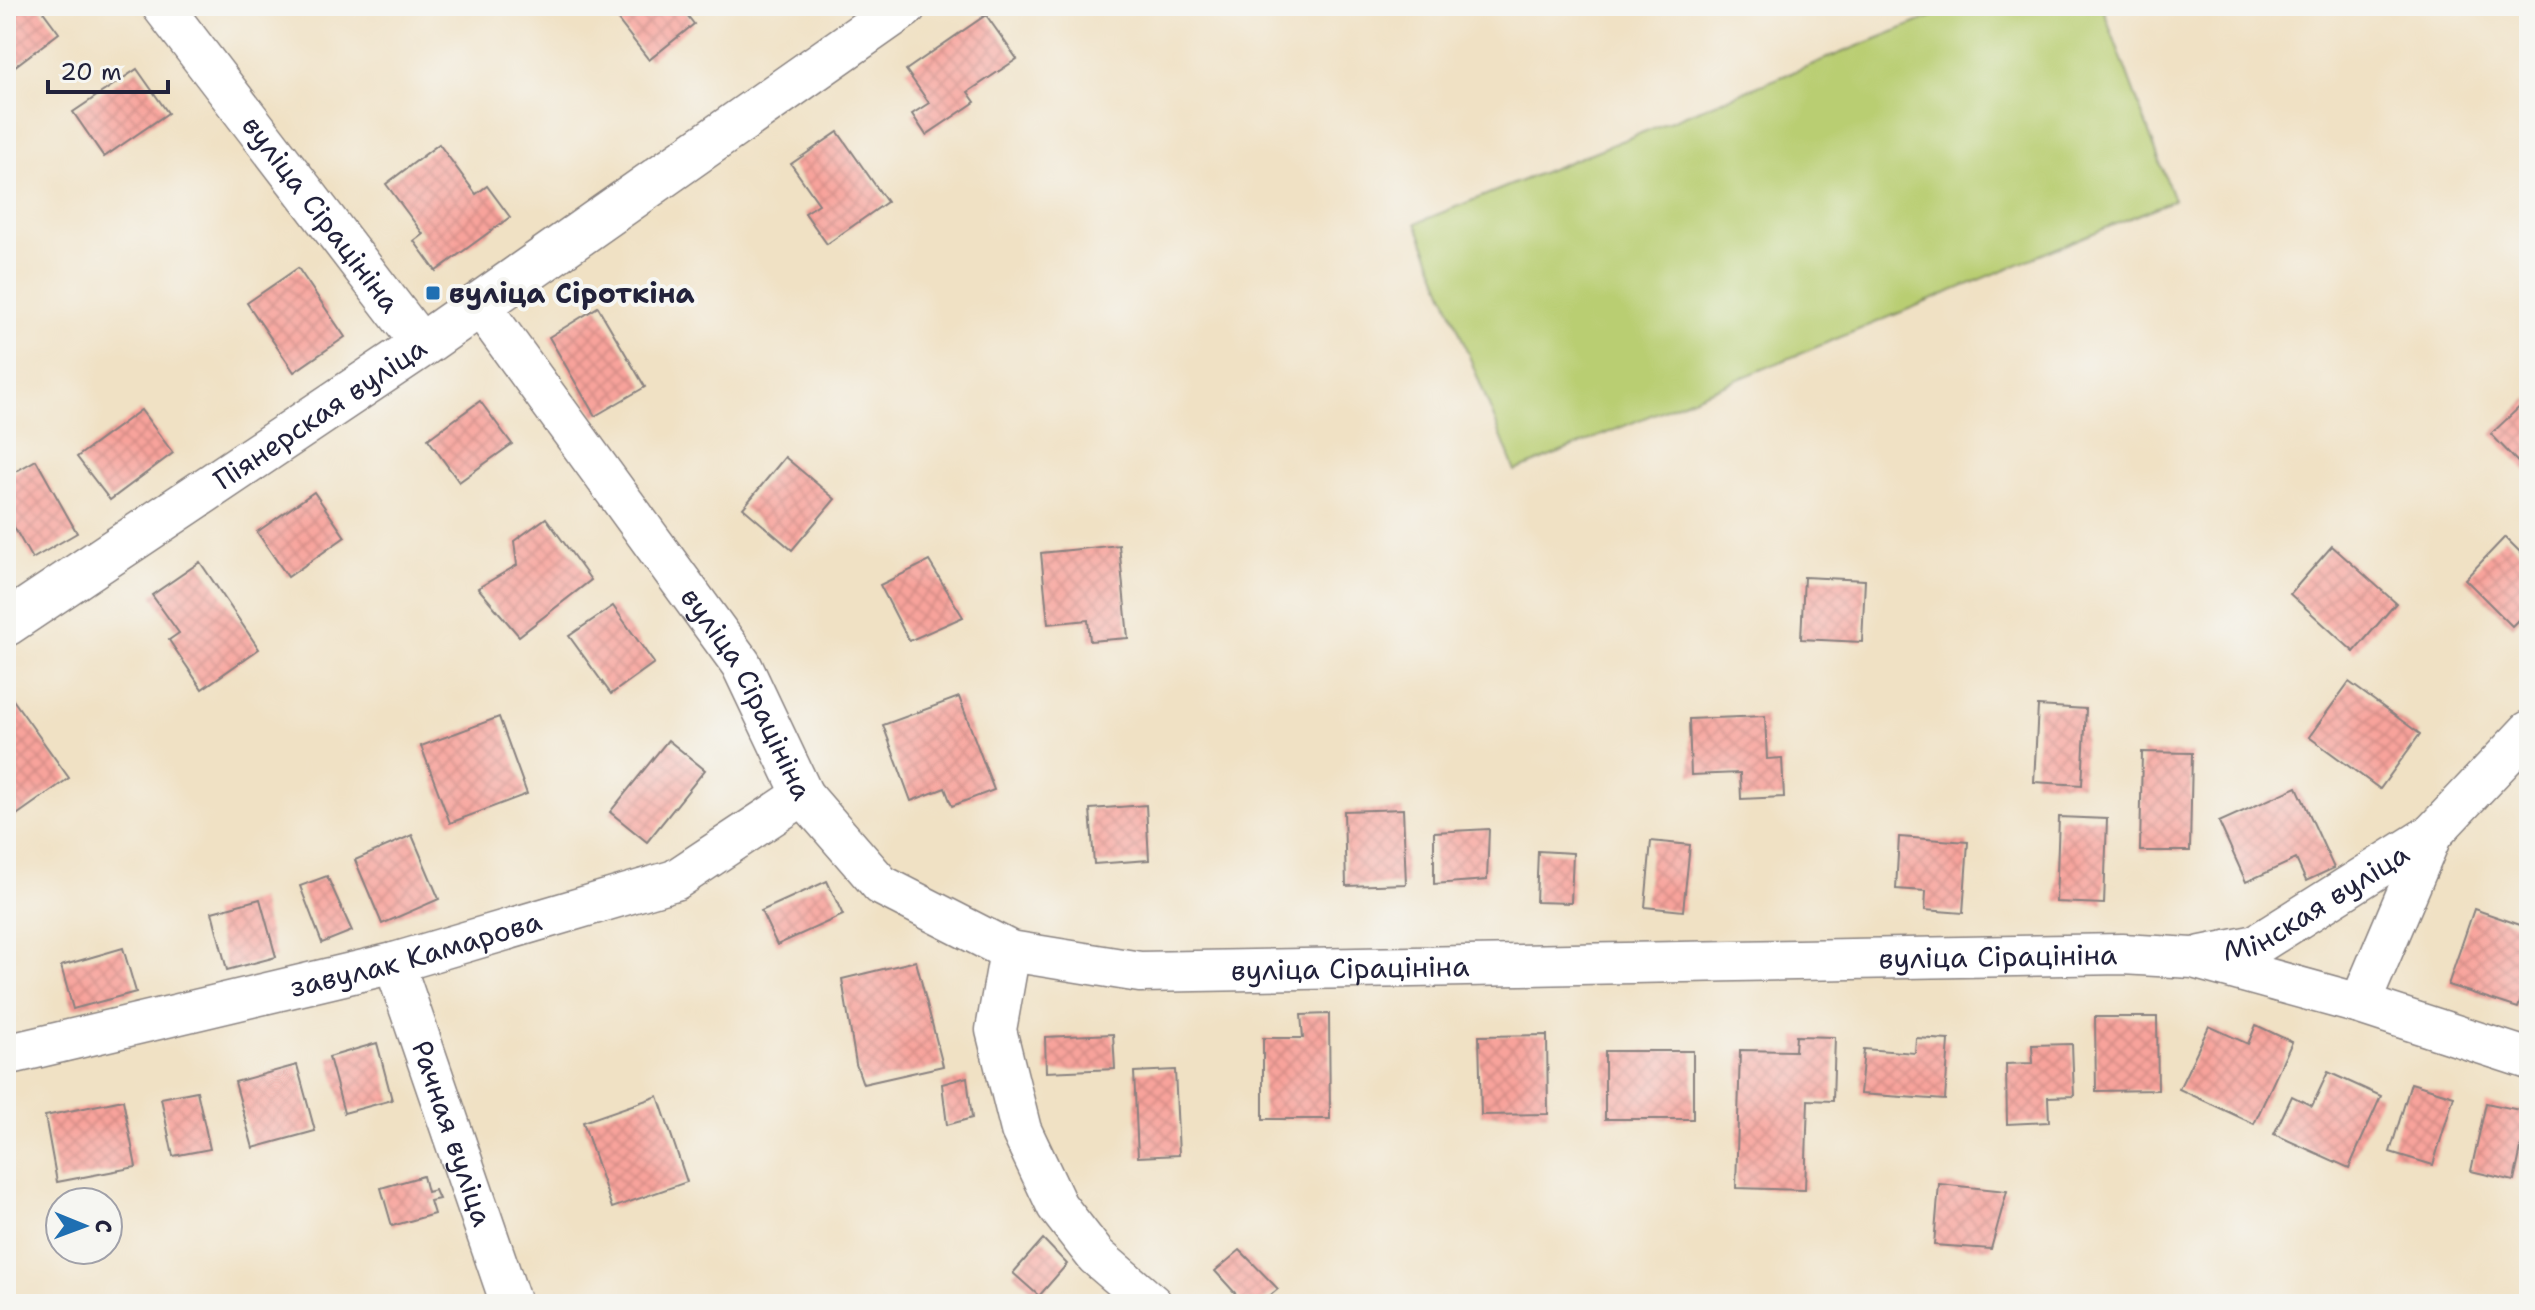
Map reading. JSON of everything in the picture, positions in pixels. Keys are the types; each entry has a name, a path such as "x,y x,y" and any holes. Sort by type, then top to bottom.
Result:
{"street":[{"name":"вуліца Сірацініна","path":"162,6 422,345"},
{"name":"Піянерская вуліца","path":"6,624 422,345 904,6"},
{"name":"вуліца Сірацініна","path":"479,304 741,664 803,795 881,885 1010,951 1140,972 2122,954 2193,958 2360,1004 2529,1059"},
{"name":"Мінская вуліца","path":"2193,958 2256,945 2432,834 2529,731"},
{"name":"завулак Камарова","path":"6,1055 394,963 675,880 803,795"},
{"name":"Мінская вуліца","path":"2360,1004 2432,834"},
{"path":"1010,951 996,1030 1021,1130 1057,1206 1096,1256 1152,1304"},
{"name":"Рачная вуліца","path":"394,963 511,1304"}],"green space":[{"path":"1958,6 2102,6 2174,200 1515,471 1416,223"}],"building":[{"path":"6,6 39,6 59,33 6,73"},
{"path":"607,6 680,6 694,24 649,60"},
{"path":"986,15 1017,59 968,92 975,102 926,135 912,114 929,103 906,70"},
{"path":"137,69 168,113 104,157 73,112"},
{"path":"838,132 887,202 827,244 805,213 819,204 791,164"},
{"path":"439,144 476,194 487,186 510,217 436,271 414,241 423,234 386,184"},
{"path":"298,268 345,337 294,372 247,303"},
{"path":"598,307 645,387 595,416 549,337"},
{"path":"2529,398 2529,474 2491,434"},
{"path":"480,401 512,444 459,482 428,439"},
{"path":"141,410 173,453 110,500 77,457"},
{"path":"785,457 835,499 792,550 743,508"},
{"path":"36,460 77,533 32,559 6,513 6,477"},
{"path":"314,492 345,537 288,577 257,532"},
{"path":"546,518 591,580 519,636 478,588 517,565 514,541"},
{"path":"2505,537 2529,561 2529,609 2512,626 2465,579"},
{"path":"1119,545 1128,638 1090,641 1088,620 1048,624 1041,553"},
{"path":"2332,546 2396,603 2354,652 2290,594"},
{"path":"929,561 963,617 909,641 880,585"},
{"path":"200,562 259,649 202,689 169,640 179,633 152,595"},
{"path":"1804,577 1865,580 1862,642 1801,639"},
{"path":"613,606 654,663 611,694 569,636"},
{"path":"2349,682 2420,734 2380,789 2309,737"},
{"path":"11,697 69,778 11,819 6,813 6,701"},
{"path":"959,697 994,790 952,806 945,788 911,801 883,725"},
{"path":"2038,706 2086,709 2082,785 2034,782"},
{"path":"1765,716 1767,759 1782,758 1784,797 1741,799 1740,773 1691,775 1689,719"},
{"path":"499,717 527,794 450,823 421,746"},
{"path":"668,740 705,770 647,842 610,812"},
{"path":"2142,752 2192,753 2190,851 2140,851"},
{"path":"2297,787 2334,868 2306,881 2296,859 2246,882 2219,822"},
{"path":"1146,805 1149,860 1094,864 1090,809"},
{"path":"1403,809 1406,884 1346,886 1344,811"},
{"path":"2059,817 2107,819 2104,904 2056,902"},
{"path":"1489,829 1487,880 1434,884 1434,832"},
{"path":"412,835 439,899 382,924 355,860"},
{"path":"1899,837 1968,842 1963,913 1925,910 1926,891 1896,889"},
{"path":"1651,841 1690,845 1683,911 1645,907"},
{"path":"1538,851 1573,853 1571,903 1536,902"},
{"path":"327,876 352,931 322,943 300,886"},
{"path":"827,881 843,915 777,945 761,911"},
{"path":"260,899 276,957 227,970 212,912"},
{"path":"2474,909 2529,928 2529,976 2518,1008 2448,985"},
{"path":"123,948 136,992 73,1009 61,966"},
{"path":"916,961 943,1066 863,1084 856,1064 842,979"},
{"path":"1329,1014 1330,1119 1263,1119 1263,1038 1303,1038 1301,1015"},
{"path":"2095,1017 2157,1017 2158,1090 2096,1091"},
{"path":"2256,1025 2292,1042 2254,1124 2179,1089 2209,1026 2248,1044"},
{"path":"1113,1034 1115,1069 1046,1072 1045,1037"},
{"path":"1547,1035 1548,1114 1481,1115 1479,1036"},
{"path":"1796,1036 1835,1037 1833,1101 1808,1100 1805,1190 1736,1188 1740,1050 1795,1051"},
{"path":"1916,1038 1949,1040 1945,1100 1860,1094 1864,1049 1915,1053"},
{"path":"377,1043 392,1100 344,1113 329,1057"},
{"path":"2072,1044 2074,1096 2048,1097 2049,1122 2007,1124 2006,1064 2033,1063 2032,1045"},
{"path":"1605,1051 1693,1051 1693,1119 1605,1119"},
{"path":"297,1065 315,1131 253,1148 235,1082"},
{"path":"1175,1070 1179,1155 1138,1157 1134,1072"},
{"path":"2328,1072 2381,1096 2349,1168 2274,1134 2292,1096 2312,1106"},
{"path":"967,1077 972,1118 947,1125 942,1084"},
{"path":"2411,1083 2454,1096 2433,1165 2390,1152"},
{"path":"197,1091 210,1149 173,1156 161,1098"},
{"path":"658,1096 687,1182 612,1208 583,1122"},
{"path":"123,1100 136,1167 57,1182 45,1116"},
{"path":"2486,1103 2529,1112 2514,1181 2471,1171"},
{"path":"423,1176 427,1192 435,1190 439,1199 430,1201 434,1214 392,1226 381,1188"},
{"path":"1939,1184 2007,1191 1991,1249 1934,1245"},
{"path":"1043,1239 1067,1264 1039,1296 1013,1273"},
{"path":"1240,1250 1278,1289 1260,1304 1245,1304 1215,1271"}],"place":[{"name":"вуліца Сіроткіна","path":"433,293"}]}
